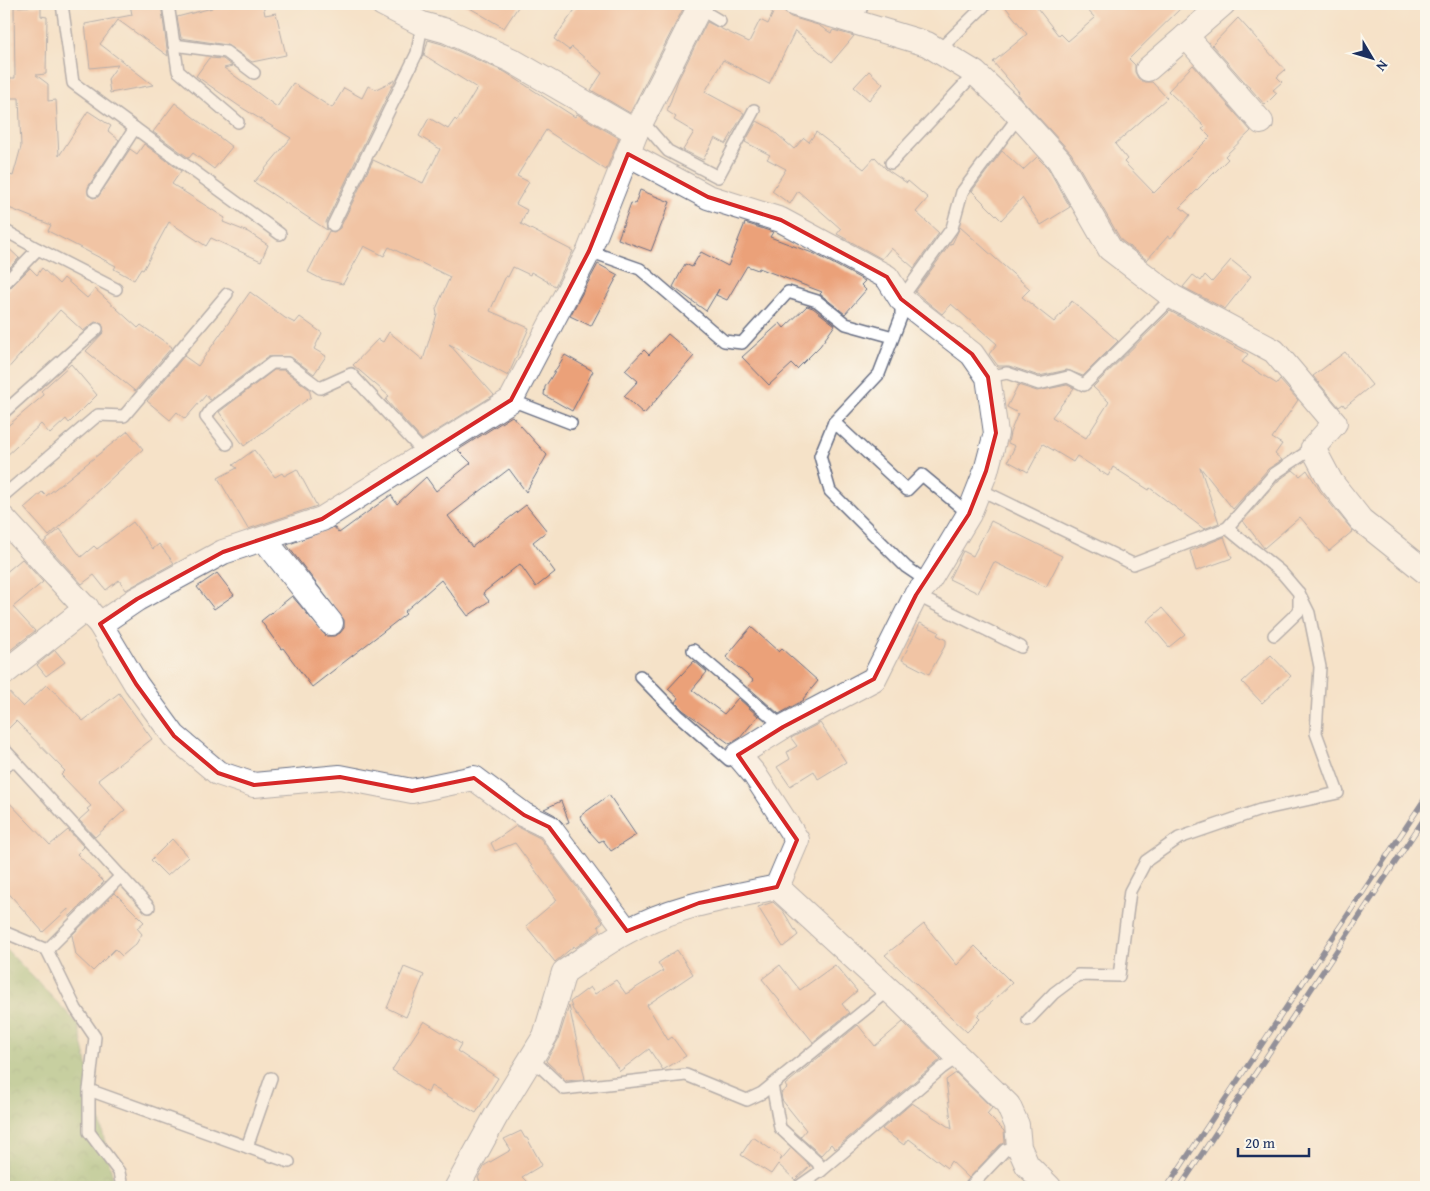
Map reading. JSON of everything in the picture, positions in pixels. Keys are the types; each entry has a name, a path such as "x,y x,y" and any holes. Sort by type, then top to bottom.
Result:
{"street":[{"path":"795,4 859,12 927,44 975,73 1019,116 1059,160 1110,249 1173,296 1274,351 1336,424 1313,448 1331,482 1361,520 1426,572"},
{"path":"1148,69 1186,36 1198,12 1223,4"},
{"path":"4,673 94,616 136,599 223,552 322,519 511,400 589,251 635,136 696,5"},
{"path":"395,6 422,24 446,31 511,60 635,136 708,197 789,224 887,277 901,299 972,354 988,377 996,432 979,489 969,514 922,588 874,679 782,726 738,755 755,775 797,840 777,887"},
{"path":"1186,36 1261,122"},
{"path":"5,522 94,616 136,684 174,736 218,773 254,785 340,777 412,791 474,778 524,815 549,827 627,931"},
{"path":"264,539 331,623"},
{"path":"457,1187 496,1116 545,1036 564,972 627,931 699,903 777,887"},
{"path":"777,887 1008,1105 1016,1125 1019,1147 1027,1165 1049,1187"}],"lane":[{"path":"62,4 73,83 280,234"},
{"path":"168,4 178,71 238,122"},
{"path":"938,51 986,4"},
{"path":"696,5 720,20"},
{"path":"333,225 418,53 422,24"},
{"path":"174,45 226,52 254,73"},
{"path":"891,164 975,73"},
{"path":"635,136 718,177 754,110"},
{"path":"1019,116 962,192 952,228 901,299 901,317 879,374 834,422 820,456 830,491 906,567 922,588 1022,647"},
{"path":"94,191 135,128"},
{"path":"4,230 38,250 116,289"},
{"path":"4,284 38,250"},
{"path":"589,251 640,269 724,341 742,343 788,292 817,301 846,324 893,337"},
{"path":"4,495 98,414 124,416 227,294"},
{"path":"988,377 1007,373 1039,384 1068,377 1084,385 1173,296"},
{"path":"4,412 97,329"},
{"path":"227,444 206,417 212,408 272,363 287,363 320,388 351,374 425,454"},
{"path":"511,400 571,423"},
{"path":"834,422 907,490 922,475 969,514"},
{"path":"979,489 1133,564 1227,528 1274,474 1313,448"},
{"path":"1028,1020 1054,993 1078,976 1120,976 1130,891 1146,861 1179,838 1260,810 1338,793 1316,733 1320,667 1309,613 1299,593 1282,573 1227,528"},
{"path":"1274,634 1299,611 1299,593"},
{"path":"694,650 782,726"},
{"path":"640,676 678,715 729,760 738,755"},
{"path":"4,749 149,907"},
{"path":"4,768 13,759"},
{"path":"47,950 121,876"},
{"path":"4,932 47,950 76,1008 95,1037 89,1090 89,1132 119,1172 122,1187"},
{"path":"531,1058 564,1089 686,1075 747,1100 762,1093 888,991"},
{"path":"798,1187 821,1171 942,1068 958,1057"},
{"path":"247,1147 271,1078"},
{"path":"772,1085 780,1128 818,1163 821,1171"},
{"path":"89,1090 289,1162"},
{"path":"970,1187 1005,1150 1019,1147"}],"highlighted area":[{"path":"628,154 708,197 781,220 887,277 901,299 972,354 988,377 996,433 986,471 969,514 916,595 874,679 783,727 738,755 797,840 777,887 699,903 627,931 549,827 524,815 474,778 412,791 340,777 254,785 218,773 174,736 136,684 100,624 137,599 223,552 322,519 511,400 589,251"}],"green space":[{"path":"4,947 78,1024 115,1187 4,1187"}],"building":[{"path":"130,4 161,4 168,56 118,20 100,44 153,85 110,93 108,79 118,65 90,68 85,24 132,15"},
{"path":"211,4 263,4 265,15 276,13 286,55 252,62 227,45 181,38 177,17 212,8"},
{"path":"463,4 520,4 504,28"},
{"path":"579,4 674,4 683,9 630,113 591,90 602,73 572,47 569,50 554,39"},
{"path":"769,4 780,4 785,13 791,17 818,25 831,33 833,30 854,36 832,62 795,31 769,84 723,60 705,92 744,113 726,144 715,138 703,160 683,150 694,132 674,120 676,117 667,111 678,80 707,22 749,42 760,20 768,24 773,13 766,7"},
{"path":"1003,4 1034,4 1059,36 1061,34 1068,41 1095,18 1082,4 1185,4 1129,59 1135,65 1135,72 1138,78 1144,82 1152,82 1167,98 1115,144 1127,159 1124,162 1154,193 1210,137 1202,129 1205,127 1168,91 1193,65 1251,131 1225,156 1228,159 1180,207 1190,215 1171,238 1168,236 1147,260 1121,240 1071,153 1017,94 1019,92 993,62 1027,34"},
{"path":"41,6 41,16 47,17 46,74 36,75 48,84 48,101 56,100 59,156 88,111 111,126 108,131 119,140 88,187 88,195 93,198 98,197 130,149 137,154 144,144 181,171 172,184 225,218 223,222 248,232 268,245 261,261 211,238 206,246 169,222 143,270 141,269 134,280 114,269 116,266 48,231 51,225 4,206 4,173 13,176 21,147 19,98 10,98 10,78 15,78 14,7"},
{"path":"1238,18 1285,70 1277,77 1282,82 1273,90 1277,93 1265,105 1212,45"},
{"path":"428,40 442,44 505,72 575,117 577,114 619,138 606,170 546,130 517,176 529,182 516,204 527,210 521,224 573,251 555,286 531,272 530,275 513,267 508,277 506,276 490,311 529,328 508,376 449,344 494,395 422,440 386,400 389,396 353,365 378,339 383,342 389,332 423,360 437,314 436,309 450,277 389,247 384,256 364,246 343,284 321,279 308,272 329,231 334,232 340,228 373,160 423,183 440,149 419,136 429,118 448,129 455,119 457,121 477,88 424,55"},
{"path":"209,58 223,59 232,66 224,68 277,107 293,83 332,108 344,88 362,98 368,86 376,89 395,80 326,222 327,230 254,182 291,138 239,106 196,76"},
{"path":"869,71 883,84 869,100 854,87"},
{"path":"175,103 232,147 214,169 193,153 189,158 153,132"},
{"path":"757,121 770,128 794,149 804,138 809,142 816,132 864,169 875,157 886,169 907,183 908,181 928,198 916,212 939,233 914,268 891,248 882,259 837,234 841,229 798,191 790,204 772,191 786,169 767,159 770,155 745,142"},
{"path":"1002,151 1023,170 1037,157 1048,168 1070,207 1041,225 1022,198 1001,220 972,191"},
{"path":"640,190 670,202 651,251 618,239 631,203 635,204"},
{"path":"745,223 773,232 770,237 815,254 865,281 861,285 866,290 845,314 820,294 822,292 759,268 758,270 747,266 727,300 716,295 719,289 706,311 673,287 685,264 692,267 701,252 728,266"},
{"path":"960,227 1030,289 1022,297 1054,322 1072,301 1118,341 1083,376 1067,370 1039,376 1009,366 998,366 989,354 997,344 951,304 942,314 915,292 952,244"},
{"path":"4,244 19,258 4,273"},
{"path":"1231,260 1251,276 1225,309 1183,287 1193,275 1201,281 1205,275 1212,282"},
{"path":"598,264 618,275 591,326 570,316"},
{"path":"30,268 37,275 42,268 59,284 64,278 87,298 95,289 138,328 141,325 172,347 135,391 86,351 104,332 102,324 95,322 83,331 60,310 4,373 4,291 9,289"},
{"path":"250,292 285,318 295,323 300,317 322,333 314,349 326,356 314,374 291,357 268,357 210,400 206,395 185,419 177,412 170,420 147,401 184,356 198,366"},
{"path":"807,306 813,308 835,325 820,346 797,369 792,364 769,385 742,357 780,323 784,328"},
{"path":"1170,311 1248,354 1242,362 1277,384 1280,380 1298,400 1272,438 1282,444 1275,454 1282,460 1268,469 1233,509 1200,467 1219,523 1204,529 1150,488 1149,490 1113,467 1108,476 1077,456 1073,462 1043,444 1028,472 1008,461 1015,446 1008,443 1018,413 1007,407 1018,385 1037,391 1067,385 1074,388 1052,417 1086,438 1109,402 1093,387"},
{"path":"668,334 694,356 644,414 624,396 638,381 625,370 644,350 649,355"},
{"path":"1345,352 1372,385 1345,407 1343,404 1339,407 1313,376"},
{"path":"565,355 593,371 572,411 544,395 545,387"},
{"path":"71,364 97,395 69,423 66,419 50,434 41,424 4,458 4,429 44,395 41,391"},
{"path":"274,370 284,370 309,389 311,397 244,446 219,412"},
{"path":"512,416 547,455 526,492 509,469 448,516 472,547 526,505 547,531 533,542 555,572 536,587 520,564 483,593 489,601 468,616 441,580 404,612 406,614 312,687 261,621 292,596 326,636 334,636 340,633 344,628 344,620 287,545 334,527 339,533 391,495 397,504 426,477 436,491 471,463 458,450"},
{"path":"128,431 143,449 49,536 24,508 42,492 46,496"},
{"path":"254,450 275,477 282,473 284,476 297,469 317,506 248,529 218,478 237,468 233,465"},
{"path":"1293,470 1300,476 1307,470 1320,491 1353,531 1329,551 1300,517 1264,548 1243,521 1279,480"},
{"path":"991,521 1062,556 1046,587 994,562 978,593 949,579 963,551 973,556"},
{"path":"133,522 153,549 159,544 174,563 126,590 119,580 106,590 94,575 82,584 44,542 60,529 81,557 94,546 97,549"},
{"path":"1224,537 1232,558 1196,571 1190,551"},
{"path":"22,559 43,582 13,607 35,631 4,655 4,574"},
{"path":"217,573 234,595 214,609 197,587"},
{"path":"1162,608 1185,634 1169,647 1147,621"},
{"path":"920,623 939,632 937,635 946,640 946,644 929,674 902,660"},
{"path":"751,627 779,652 782,649 818,681 804,700 779,714 748,687 753,680 726,657"},
{"path":"55,650 65,662 46,676 37,665"},
{"path":"1271,655 1291,676 1262,703 1242,682"},
{"path":"694,661 707,672 692,690 724,714 738,698 758,716 740,738 730,744 683,710 675,702 678,698 668,689"},
{"path":"47,684 83,721 119,693 152,739 98,780 125,810 95,837 79,820 89,811 87,809 91,806 61,775 65,771 16,721 4,733 4,687 23,707"},
{"path":"820,723 846,762 818,779 814,771 790,786 777,767 790,759 787,752 797,746 791,738"},
{"path":"609,795 636,835 611,851 603,840 599,842 589,831 580,816"},
{"path":"4,797 50,845 68,830 84,847 77,854 104,882 69,917 68,909 43,932 4,888"},
{"path":"561,801 569,822 564,824 555,815 544,809"},
{"path":"516,826 540,838 603,922 598,926 601,930 575,948 574,946 555,962 526,926 557,900 515,843 495,851 491,843"},
{"path":"172,839 188,857 167,876 151,860"},
{"path":"115,893 144,922 137,928 142,934 136,944 122,956 115,949 93,971 76,955 72,935"},
{"path":"773,902 783,911 798,935 783,947 758,907"},
{"path":"924,924 957,965 975,946 1012,983 977,1016 980,1019 967,1032 885,955"},
{"path":"677,950 693,974 647,1005 668,1040 672,1037 686,1056 663,1070 649,1049 620,1071 573,1010 570,1002 590,987 595,994 616,980 626,994 663,971 658,963"},
{"path":"780,965 800,990 835,965 857,991 842,1004 849,1013 813,1042 762,979"},
{"path":"404,967 424,975 406,1017 387,1008"},
{"path":"569,1006 585,1079 567,1081 546,1061 558,1040"},
{"path":"424,1021 461,1044 457,1051 498,1078 476,1113 431,1086 428,1093 392,1070"},
{"path":"903,1022 941,1059 835,1149 831,1144 821,1155 800,1137 806,1130 782,1100 781,1093 787,1088 785,1085 858,1025 875,1046"},
{"path":"956,1073 992,1108 987,1114 1004,1131 1005,1142 969,1178 951,1161 947,1168 909,1139 904,1145 882,1129 912,1103 952,1129 946,1080"},
{"path":"521,1131 542,1165 522,1177 532,1187 483,1187 478,1178 485,1165 511,1150 504,1139"},
{"path":"753,1137 782,1157 779,1162 791,1148 810,1166 795,1180 778,1164 771,1174 741,1155"}],"railway":[{"path":"1167,1187 1426,797"},
{"path":"1180,1187 1426,816"}]}
